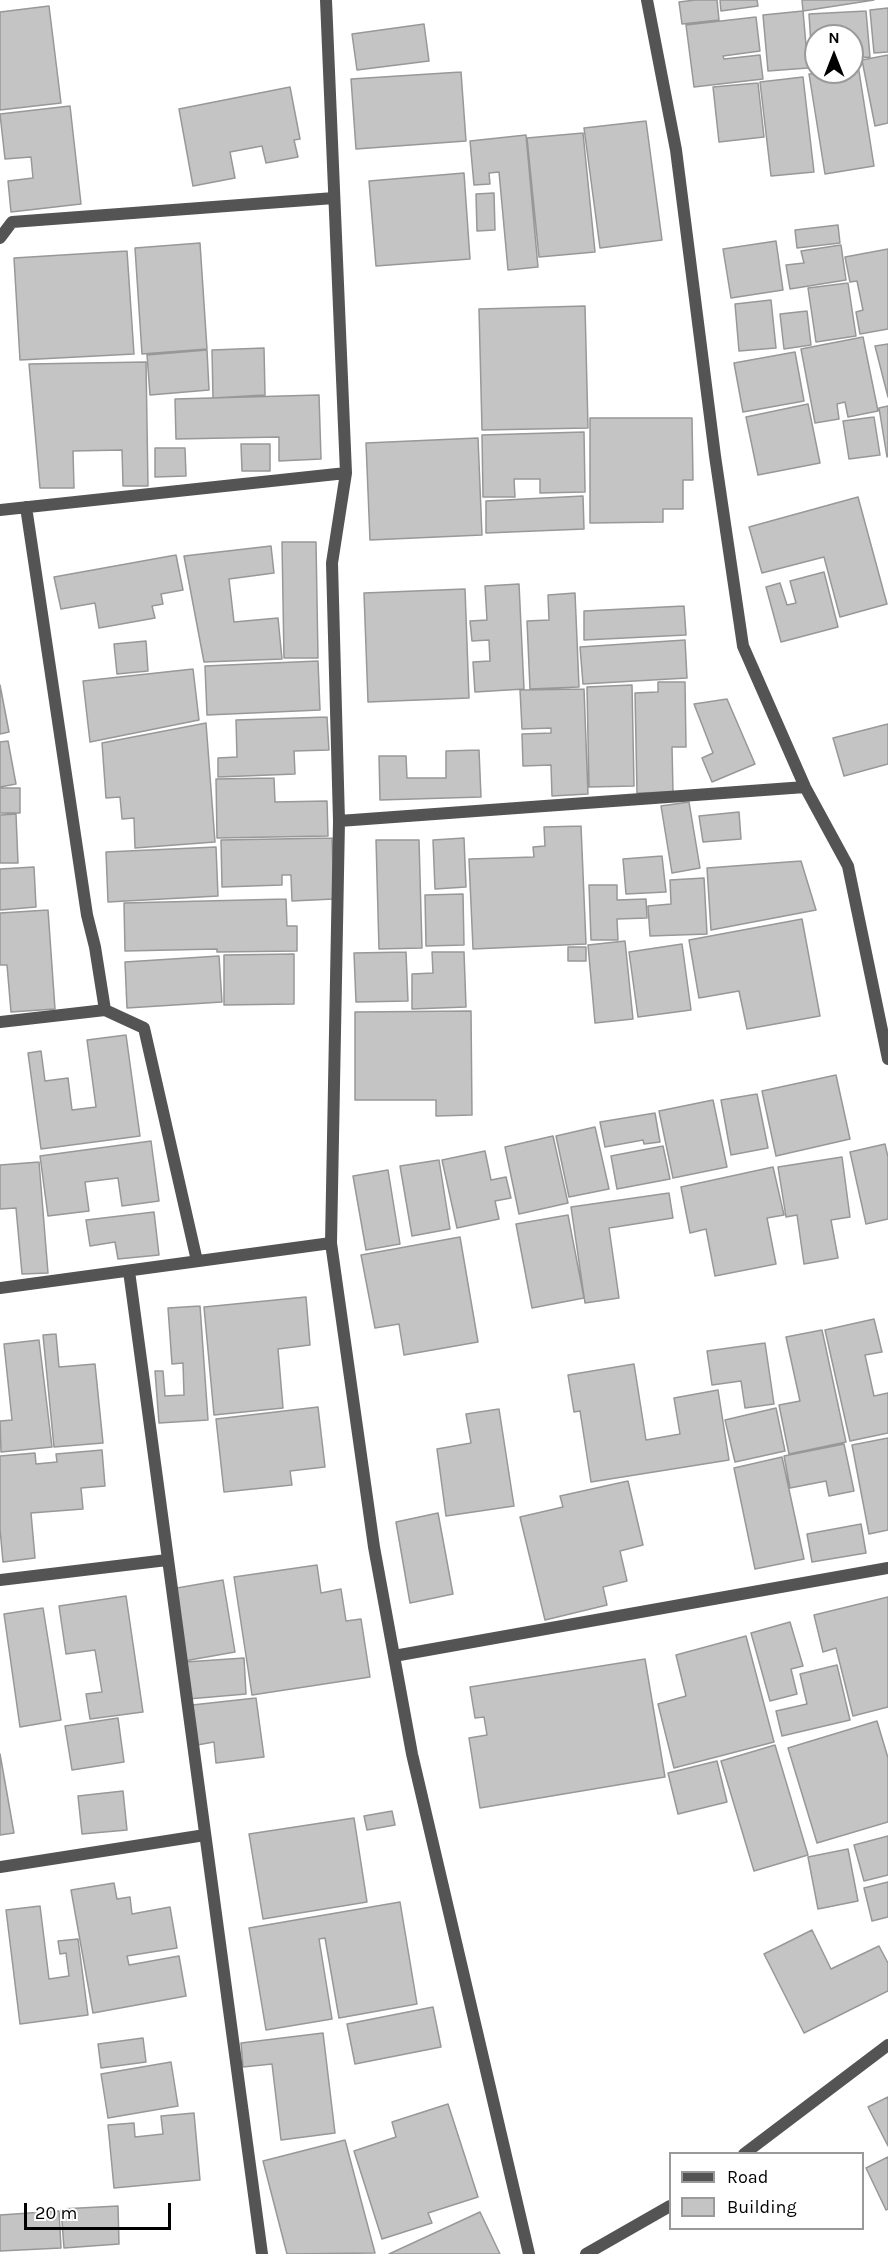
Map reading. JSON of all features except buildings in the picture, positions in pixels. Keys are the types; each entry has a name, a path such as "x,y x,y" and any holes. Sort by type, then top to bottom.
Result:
{"street":[{"path":"326,0 346,473 332,563 339,821 331,1243 374,1547 412,1754 529,2254"},
{"path":"647,0 676,150 715,456 743,646 805,787 848,866 888,1059"},
{"path":"0,238 12,222 334,198"},
{"path":"0,510 346,473"},
{"path":"26,507 87,915 105,1010"},
{"path":"339,821 805,787"},
{"path":"0,1022 105,1010 144,1028 197,1261"},
{"path":"0,1288 331,1243"},
{"path":"129,1271 262,2254"},
{"path":"0,1580 167,1560"},
{"path":"394,1656 888,1568"},
{"path":"0,1867 205,1835"},
{"path":"747,2152 888,2045"},
{"path":"586,2254 669,2207"}]}
